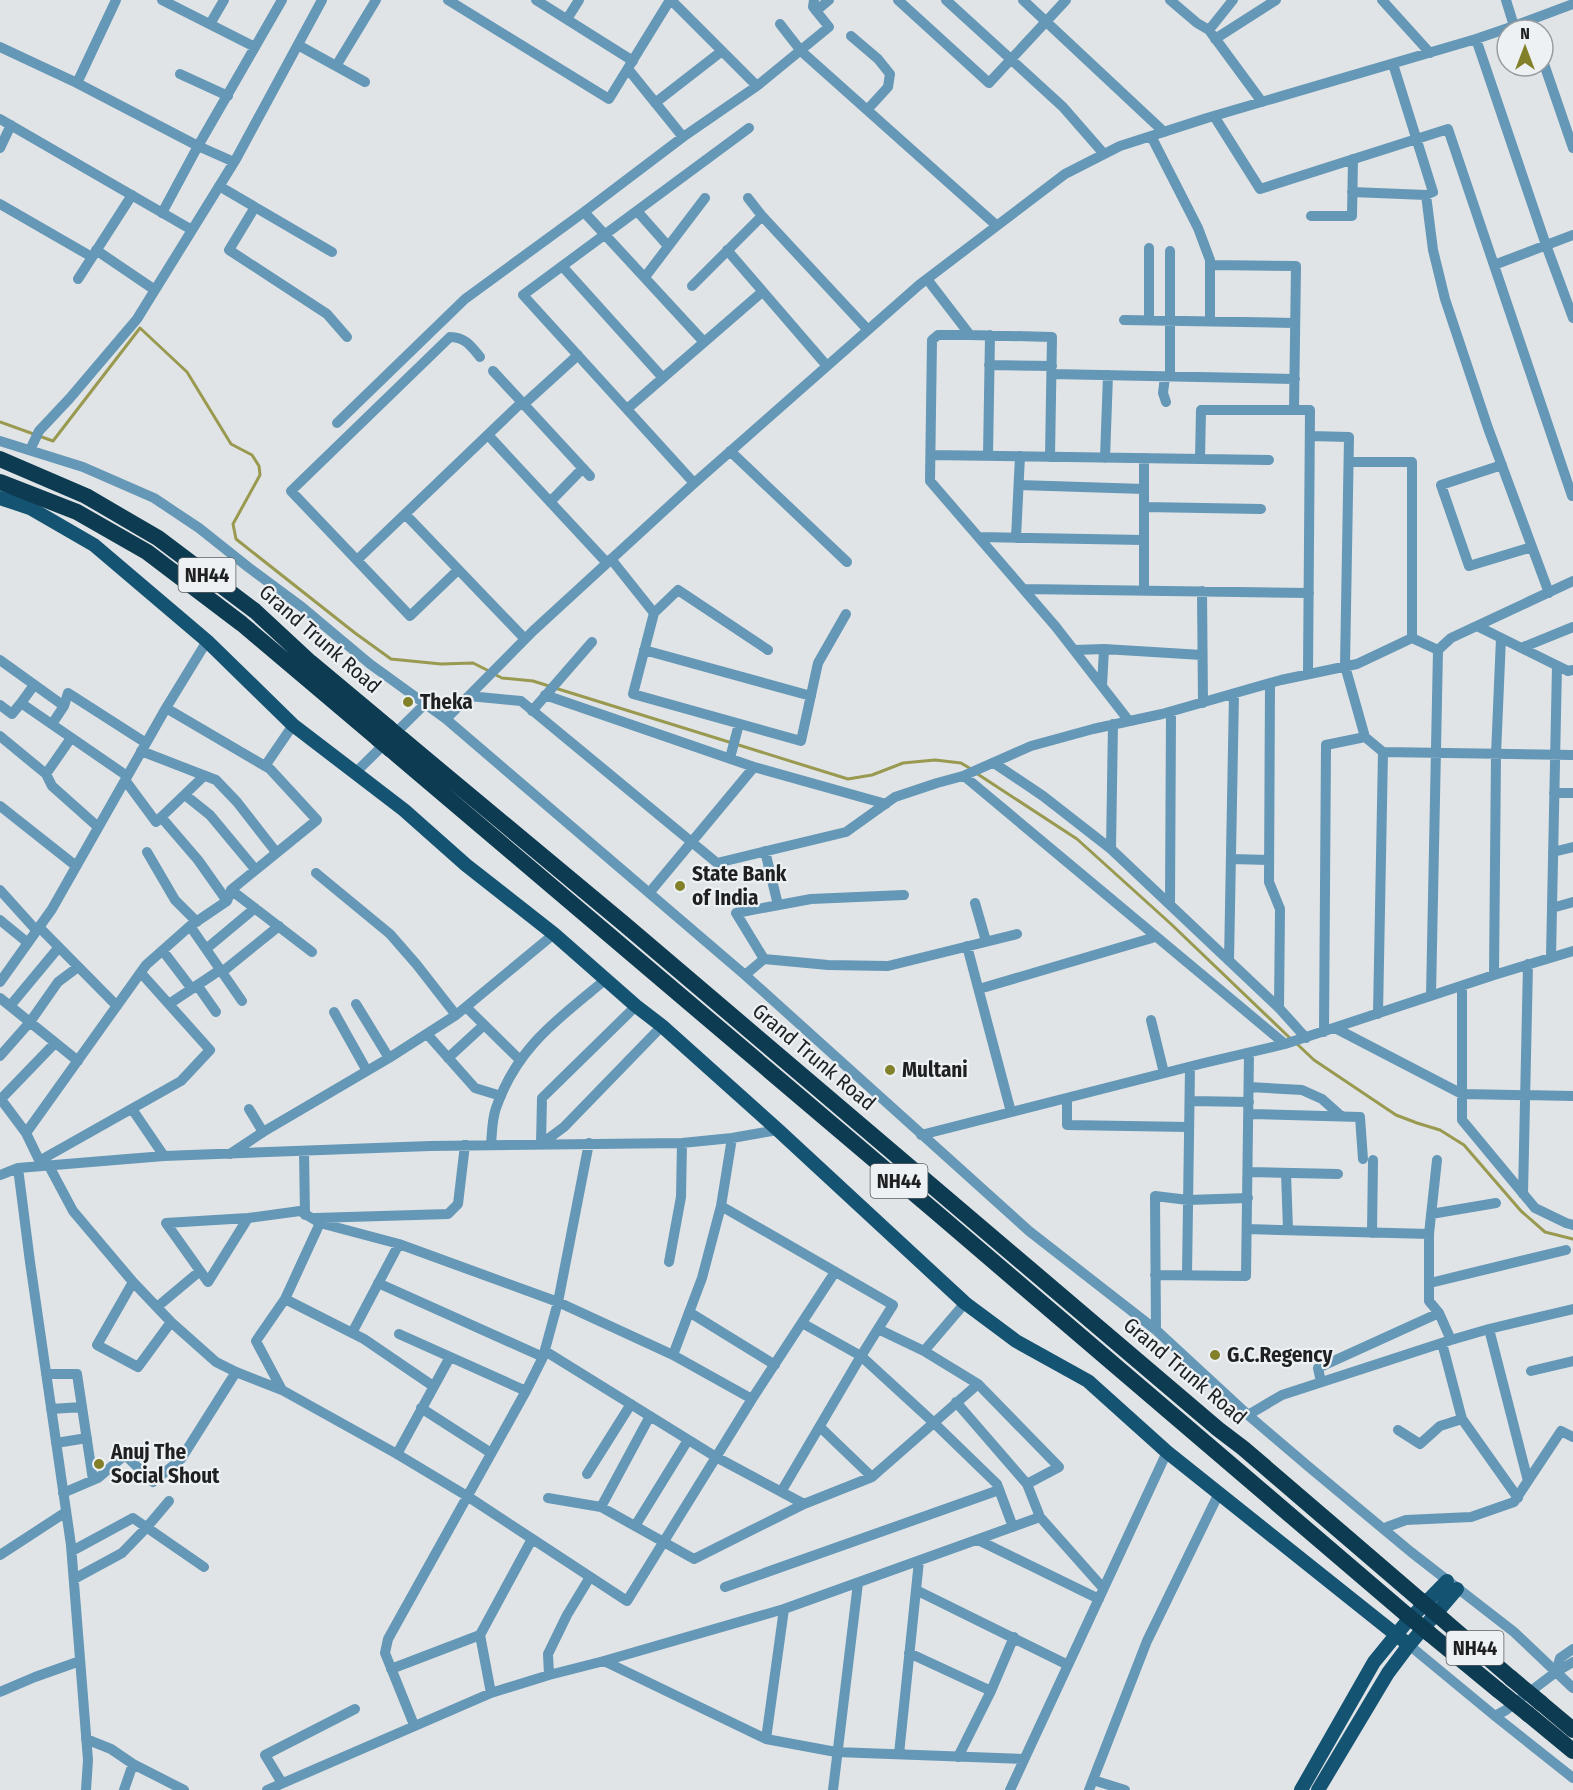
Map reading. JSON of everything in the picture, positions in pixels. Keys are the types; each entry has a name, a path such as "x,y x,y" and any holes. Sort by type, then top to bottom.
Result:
{"highway":[{"name":"Grand Trunk Road","path":"0,459 86,496 158,538 255,610 390,739 920,1198 1407,1615 1573,1751"},
{"name":"Grand Trunk Road","path":"0,482 77,512 147,552 390,739 614,916 1573,1730"}],"main road":[{"path":"0,498 30,508 94,545 207,641 293,725 404,810 466,865 554,934 605,980 662,1026 965,1303 1017,1341 1088,1382 1167,1452 1409,1645"},
{"path":"1301,1790 1374,1662 1396,1634 1452,1585"},
{"path":"1318,1790 1388,1673 1452,1585"}],"street":[{"path":"77,84 116,0"},
{"path":"210,24 224,0"},
{"path":"162,213 282,0"},
{"path":"34,441 137,319 234,162 322,0"},
{"path":"336,66 376,0"},
{"path":"448,0 609,99 670,0 757,86"},
{"path":"536,0 567,19 630,65 655,103 683,137"},
{"path":"567,19 579,0"},
{"path":"337,423 465,299 683,137 757,86 829,27 815,6 829,0"},
{"path":"898,0 989,83 1066,0"},
{"path":"946,0 1063,107 1104,154"},
{"path":"1023,0 1164,132"},
{"path":"1170,0 1212,34 1262,102"},
{"path":"1212,34 1233,0"},
{"path":"1212,34 1276,0"},
{"path":"1382,0 1430,53"},
{"path":"1506,0 1512,18"},
{"path":"168,2 255,47"},
{"path":"1545,18 1573,4"},
{"path":"780,24 801,51 996,225"},
{"path":"447,719 525,639 730,451 927,279 1065,174 1120,146 1495,32"},
{"path":"851,36 878,59 890,74 888,87 867,110"},
{"path":"1476,39 1573,318"},
{"path":"298,45 365,82"},
{"path":"0,47 234,162"},
{"path":"655,103 722,51"},
{"path":"1352,192 1426,195 1433,192 1393,64"},
{"path":"180,74 228,96"},
{"path":"1549,78 1573,148"},
{"path":"1214,116 1260,189 1448,129 1572,496"},
{"path":"0,119 192,231"},
{"path":"0,148 11,125"},
{"path":"694,483 523,295 749,128"},
{"path":"1151,136 1198,228 1211,264 1210,321"},
{"path":"1311,216 1352,216 1353,159"},
{"path":"219,186 332,252"},
{"path":"78,279 132,195"},
{"path":"1426,195 1433,250 1445,298 1549,593"},
{"path":"645,277 705,198"},
{"path":"748,198 868,330"},
{"path":"0,204 94,253 155,290"},
{"path":"255,207 229,250 327,315 347,337"},
{"path":"637,211 668,246"},
{"path":"584,212 704,342"},
{"path":"692,286 762,216"},
{"path":"1494,265 1573,235"},
{"path":"1149,248 1149,320"},
{"path":"727,250 827,366"},
{"path":"1166,402 1163,393 1168,377 1171,321 1170,251"},
{"path":"1211,264 1296,266 1294,410"},
{"path":"562,266 663,378"},
{"path":"927,279 970,335"},
{"path":"627,409 762,292"},
{"path":"1124,320 1295,323"},
{"path":"1050,457 1052,337 938,335 932,340 930,481 1024,589 1129,721"},
{"path":"988,456 990,335"},
{"path":"458,570 410,616 291,491 450,337 466,341 480,357"},
{"path":"357,560 488,435 578,355"},
{"path":"989,365 1108,375 1295,379"},
{"path":"493,371 587,472 550,502"},
{"path":"1105,458 1108,375"},
{"path":"1200,459 1201,410 1310,410 1308,674"},
{"path":"488,435 609,561 654,613"},
{"path":"1310,436 1349,437 1345,666 1365,737 1383,752 1573,755"},
{"path":"0,441 34,441 83,467 154,498 200,528 302,607 370,664 447,719 745,975 1029,1231 1156,1330 1248,1415 1452,1585 1514,1632 1573,1688"},
{"path":"730,451 847,562"},
{"path":"931,455 1269,460"},
{"path":"1016,538 1020,456"},
{"path":"1144,458 1144,591"},
{"path":"1349,462 1412,462 1412,638"},
{"path":"1502,465 1441,485 1469,566 1532,547"},
{"path":"1018,485 1144,489"},
{"path":"1144,507 1261,509"},
{"path":"405,514 525,639"},
{"path":"979,537 1144,540"},
{"path":"1431,996 1438,650 1451,638 1573,581"},
{"path":"1024,589 1309,593"},
{"path":"768,650 678,590 654,613 633,694 737,730 801,741 818,663 846,614"},
{"path":"1202,591 1203,703"},
{"path":"1477,626 1557,666 1568,671 1573,670"},
{"path":"1521,648 1573,627"},
{"path":"469,696 521,701 717,863 846,831 895,797 966,775 1031,746 1113,724 1171,712 1270,683 1357,663 1412,638 1438,650"},
{"path":"1494,975 1496,754 1501,638"},
{"path":"0,982 52,909 143,747 207,641"},
{"path":"532,711 592,642"},
{"path":"1074,650 1104,649 1202,655"},
{"path":"1102,686 1104,649"},
{"path":"644,650 811,696"},
{"path":"0,660 64,705"},
{"path":"1551,957 1557,666"},
{"path":"1270,683 1269,882 1280,909 1279,1008"},
{"path":"0,705 12,714 34,684"},
{"path":"52,724 64,705 68,693 143,747 216,780 237,802 276,852"},
{"path":"547,693 731,755 754,767 886,804"},
{"path":"1229,961 1234,694"},
{"path":"21,703 126,778 156,822 204,776"},
{"path":"355,773 425,704"},
{"path":"26,1133 147,965 193,924 227,901 231,890 317,820 265,766 166,708"},
{"path":"1170,905 1171,712"},
{"path":"1112,849 1113,724"},
{"path":"265,766 293,725"},
{"path":"731,755 737,730"},
{"path":"0,736 46,774 52,786 98,827"},
{"path":"1330,1030 1326,745 1365,737"},
{"path":"46,774 71,738"},
{"path":"1378,1014 1383,752"},
{"path":"994,763 1043,796 1112,849 1279,1008 1303,1039"},
{"path":"650,892 754,767"},
{"path":"966,775 1287,1044"},
{"path":"1554,793 1573,793"},
{"path":"185,795 210,815 255,869"},
{"path":"0,806 76,866"},
{"path":"161,818 198,860 227,901"},
{"path":"1553,852 1573,847"},
{"path":"765,851 778,905"},
{"path":"147,852 175,900 193,924 206,949 242,1001"},
{"path":"1231,859 1269,860"},
{"path":"316,873 390,934 456,1015"},
{"path":"0,890 117,1006"},
{"path":"231,890 312,952"},
{"path":"764,959 736,913 811,899 904,895"},
{"path":"1552,908 1573,902"},
{"path":"975,903 986,941"},
{"path":"206,949 255,908"},
{"path":"0,920 28,943"},
{"path":"169,1004 221,971 279,926"},
{"path":"230,1154 456,1015 554,934"},
{"path":"745,975 764,959 828,965 888,966 1017,934"},
{"path":"979,989 1152,938"},
{"path":"967,946 1011,1112"},
{"path":"10,1006 58,947"},
{"path":"163,951 216,1012"},
{"path":"921,1135 1287,1044 1573,951"},
{"path":"1523,1194 1528,964"},
{"path":"0,1056 30,1022 58,982 78,967"},
{"path":"44,1164 182,1081 210,1050 141,973"},
{"path":"491,1144 495,1109 519,1059 542,1032 605,980"},
{"path":"1462,986 1462,1120 1535,1208 1573,1225"},
{"path":"0,998 78,1061"},
{"path":"356,1004 389,1058"},
{"path":"541,1144 542,1098 636,1006"},
{"path":"466,1007 519,1059"},
{"path":"334,1012 367,1071"},
{"path":"1151,1020 1164,1073"},
{"path":"448,1058 484,1025"},
{"path":"541,1144 564,1126 662,1026"},
{"path":"1330,1030 1462,1094 1573,1096"},
{"path":"427,1034 476,1088 501,1096"},
{"path":"55,1043 0,1099 26,1133 73,1211 133,1282 171,1322 216,1362 282,1390 397,1454 467,1496 627,1600 752,1399 835,1272"},
{"path":"1155,1275 1246,1276 1249,1053"},
{"path":"1187,1275 1190,1067"},
{"path":"1249,1087 1302,1090 1322,1099 1341,1116"},
{"path":"1067,1098 1067,1125 1189,1127"},
{"path":"1190,1101 1249,1102"},
{"path":"132,1109 164,1156"},
{"path":"249,1109 263,1132"},
{"path":"1249,1114 1360,1117 1368,1159 1372,1233"},
{"path":"0,1175 18,1168 44,1164 164,1156 465,1144 682,1143 778,1130"},
{"path":"673,1355 702,1278 721,1206 732,1138"},
{"path":"414,1725 385,1653 388,1639 526,1391 544,1354 558,1302 589,1143"},
{"path":"669,1262 681,1197 682,1143"},
{"path":"312,1218 448,1214 458,1204 465,1144"},
{"path":"282,1390 256,1341 285,1299 312,1218 304,1151"},
{"path":"1437,1160 1429,1234 1429,1301 1439,1313 1447,1341 1462,1419 1518,1498"},
{"path":"18,1168 72,1551 88,1760 86,1790"},
{"path":"1248,1172 1338,1174"},
{"path":"1286,1173 1288,1230"},
{"path":"1156,1330 1155,1196 1188,1200 1248,1198"},
{"path":"1431,1214 1496,1203"},
{"path":"721,1206 893,1305 781,1492"},
{"path":"248,1218 207,1282 166,1223 248,1218 300,1211 312,1218 399,1244 558,1302 673,1355 752,1399"},
{"path":"1247,1229 1429,1234"},
{"path":"352,1333 399,1244"},
{"path":"1430,1283 1566,1250"},
{"path":"157,1307 200,1271"},
{"path":"133,1282 97,1345 138,1367 171,1322"},
{"path":"378,1283 544,1354 631,1404 716,1458 804,1504"},
{"path":"285,1299 364,1339 433,1386"},
{"path":"924,1352 965,1303"},
{"path":"1248,1415 1282,1395 1321,1382 1447,1341 1573,1309"},
{"path":"689,1312 775,1365"},
{"path":"1321,1382 1318,1368 1439,1313"},
{"path":"802,1323 861,1356 933,1422 997,1484 1013,1527"},
{"path":"878,1329 924,1352 978,1384 1059,1467 1027,1484"},
{"path":"1489,1329 1528,1480"},
{"path":"399,1334 526,1391"},
{"path":"397,1454 450,1357"},
{"path":"1531,1371 1573,1360"},
{"path":"63,1492 98,1479 125,1455 153,1482 181,1459 237,1372"},
{"path":"46,1374 77,1374 93,1480"},
{"path":"548,1498 601,1508 694,1559 804,1504 872,1477 978,1384"},
{"path":"956,1402 1027,1484 1040,1517 1103,1588"},
{"path":"587,1474 631,1404"},
{"path":"51,1408 82,1407"},
{"path":"422,1408 491,1453"},
{"path":"601,1508 650,1416"},
{"path":"1398,1430 1420,1444 1440,1426 1462,1419"},
{"path":"820,1427 872,1477"},
{"path":"1386,1527 1406,1520 1471,1517 1514,1502 1561,1431 1573,1437"},
{"path":"56,1443 87,1438"},
{"path":"635,1526 688,1440"},
{"path":"1010,1790 1167,1452"},
{"path":"725,1587 999,1490"},
{"path":"1125,1790 1091,1785 1147,1641 1219,1493"},
{"path":"74,1579 122,1553 169,1501"},
{"path":"2,1550 66,1512"},
{"path":"267,1790 491,1693 784,1609 1040,1517"},
{"path":"72,1551 132,1518 204,1567"},
{"path":"491,1693 480,1635 532,1539"},
{"path":"978,1540 1099,1599"},
{"path":"899,1754 919,1561"},
{"path":"549,1675 548,1654 590,1576"},
{"path":"832,1790 858,1583"},
{"path":"916,1590 1068,1665"},
{"path":"766,1739 784,1609"},
{"path":"391,1669 480,1635"},
{"path":"958,1757 991,1691 1014,1637"},
{"path":"1409,1645 1573,1778"},
{"path":"1556,1672 1560,1658 1573,1649"},
{"path":"909,1653 991,1691"},
{"path":"0,1692 80,1661"},
{"path":"604,1661 766,1739 836,1752 1024,1760"},
{"path":"1495,1716 1573,1662"},
{"path":"282,1784 265,1755 355,1709"},
{"path":"86,1739 111,1749 133,1764 184,1790"},
{"path":"124,1790 133,1764"}],"waterway":[{"path":"0,422 53,441 140,328 187,372 231,444 252,455 259,466 260,475 233,524 236,539 391,659 441,664 473,663 489,671"},
{"path":"494,674 502,678 533,681 549,686"},
{"path":"555,688 848,779 872,775 903,763 935,760 961,763 971,769"},
{"path":"976,773 1077,839 1171,924 1291,1039"},
{"path":"1296,1043 1314,1060 1396,1115 1440,1130 1464,1145 1521,1211 1545,1232 1573,1239"}],"place":[{"name":"Theka","path":"408,702"},
{"name":"State Bank of India","path":"680,886"},
{"name":"Multani","path":"890,1070"},
{"name":"G.C.Regency","path":"1215,1355"},
{"name":"Anuj The Social Shout","path":"99,1464"}]}
